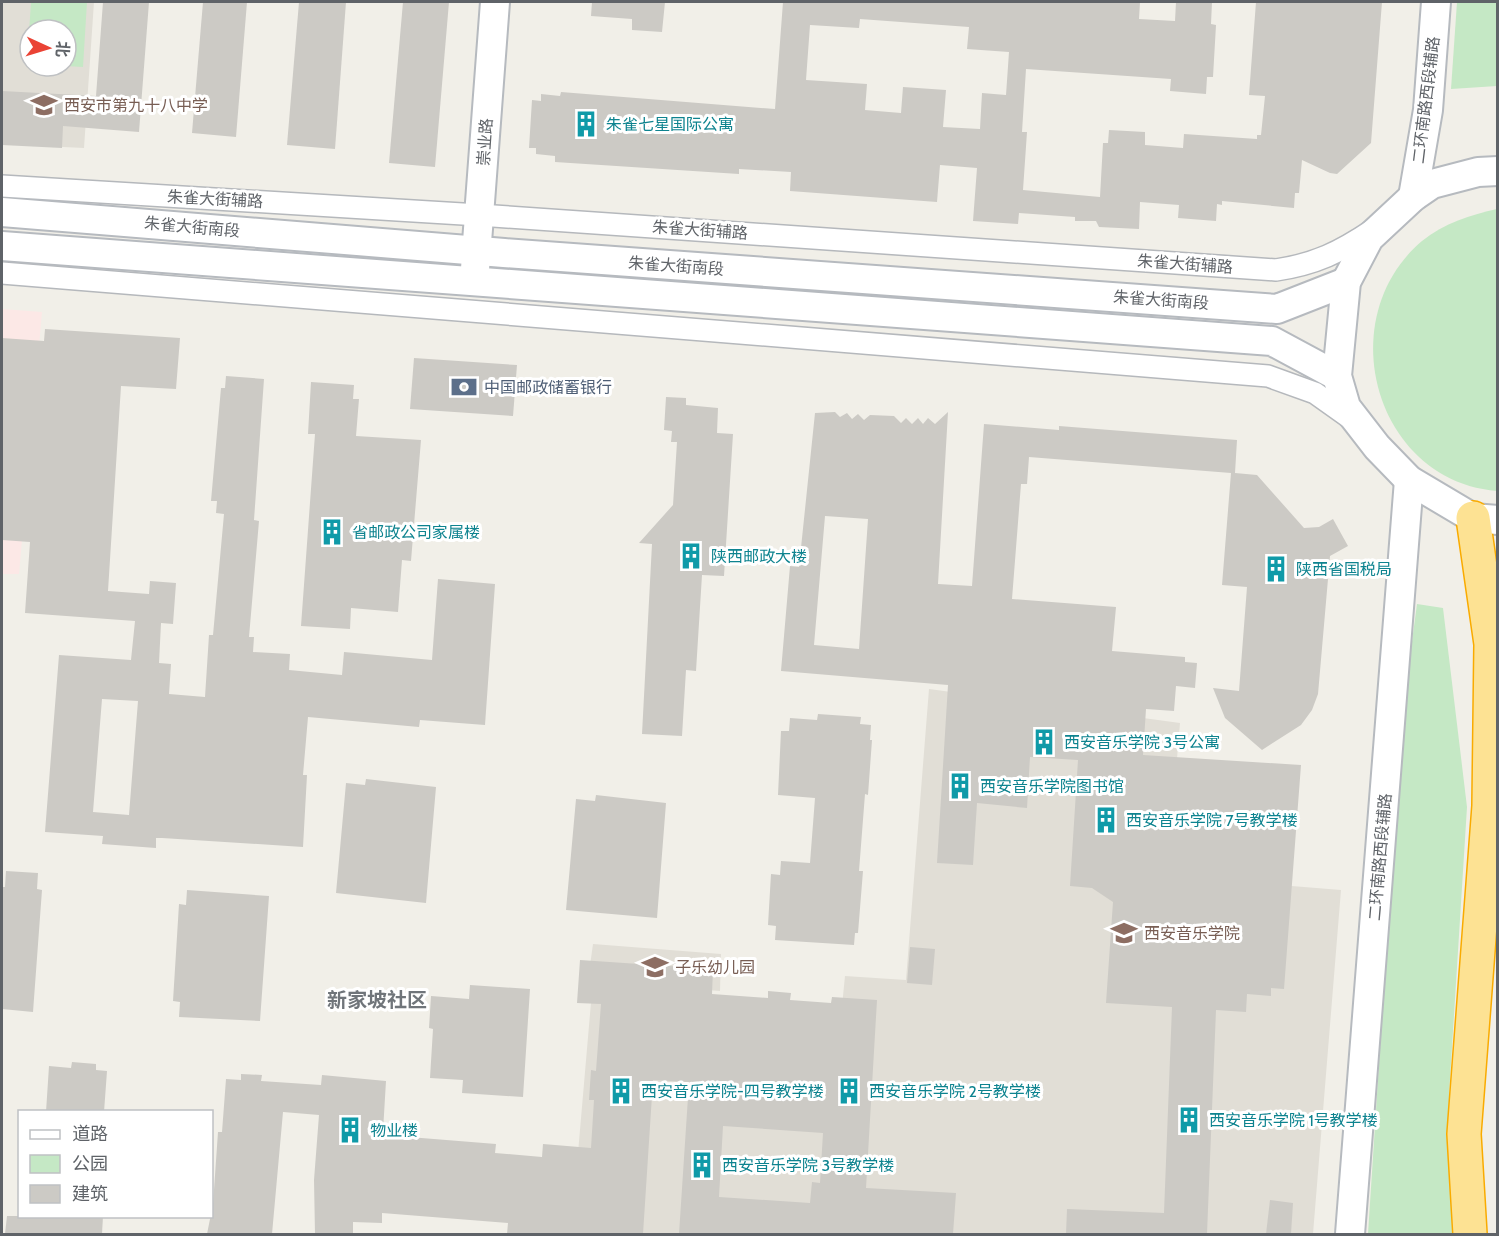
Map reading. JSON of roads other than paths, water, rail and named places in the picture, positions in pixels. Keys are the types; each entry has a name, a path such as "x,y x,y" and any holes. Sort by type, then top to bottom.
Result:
{"highway":[{"path":"1470,1234 1464,1134 1489,806 1491,644 1485,519"}],"main road":[{"name":"崇业路","path":"474,283 495,2"},
{"name":"二环南路西段辅路","path":"1413,197 1428,110 1436,2"},
{"path":"1485,519 1409,480 1346,407 1337,375 1346,282 1370,238 1413,197 1432,184 1478,172 1497,171"},
{"name":"朱雀大街南段","path":"2,212 477,251 1277,309 1346,282"},
{"name":"朱雀大街南段","path":"2,246 1272,341 1337,375"},
{"name":"二环南路西段辅路","path":"1350,1234 1409,480"}],"street":[{"name":"朱雀大街辅路","path":"2,186 479,215 1276,270 1303,266 1332,256 1386,222"},
{"path":"2,273 1268,376 1315,393 1340,409 1367,433"}],"place":[{"name":"西安市第九十八中学","path":"44,105"},
{"name":"朱雀七星国际公寓","path":"586,124"},
{"name":"中国邮政储蓄银行","path":"464,387"},
{"name":"省邮政公司家属楼","path":"332,532"},
{"name":"陕西邮政大楼","path":"691,556"},
{"name":"陕西省国税局","path":"1276,569"},
{"name":"西安音乐学院 3号公寓","path":"1044,742"},
{"name":"西安音乐学院图书馆","path":"960,786"},
{"name":"西安音乐学院 7号教学楼","path":"1106,820"},
{"name":"西安音乐学院","path":"1124,933"},
{"name":"子乐幼儿园","path":"655,967"},
{"name":"西安音乐学院-四号教学楼","path":"621,1091"},
{"name":"西安音乐学院 2号教学楼","path":"849,1091"},
{"name":"西安音乐学院 1号教学楼","path":"1189,1120"},
{"name":"物业楼","path":"350,1130"},
{"name":"西安音乐学院 3号教学楼","path":"702,1165"}],"district":[{"name":"新家坡社区","path":"377,1000"}]}
